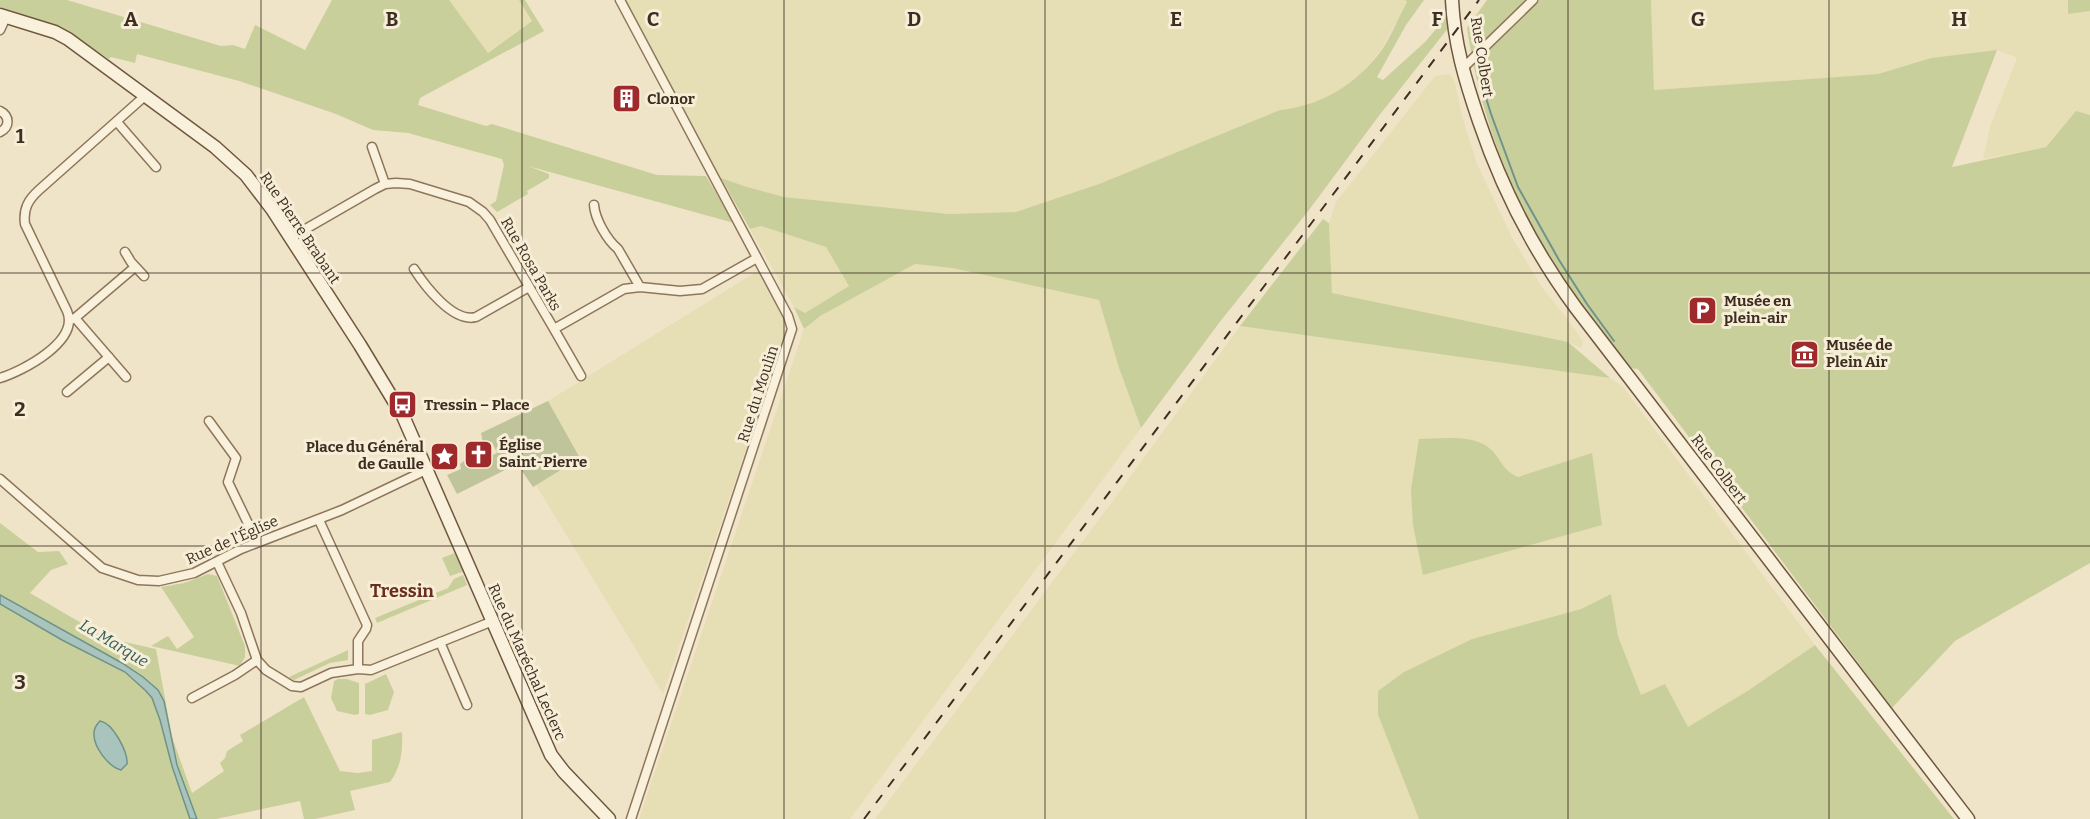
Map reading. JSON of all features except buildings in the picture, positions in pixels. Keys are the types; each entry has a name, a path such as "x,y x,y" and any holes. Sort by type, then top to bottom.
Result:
{"main road":[{"name":"Rue Colbert","path":"1452,0 1455,38 1478,119 1511,202 1530,239 1563,290 1968,819"},
{"name":"Rue Colbert","path":"1459,0 1464,67"},
{"name":"Rue Pierre Brabant","path":"3,16 62,35 216,147 240,169 267,202 389,392 407,424 424,465"},
{"name":"Rue du Maréchal Leclerc","path":"424,465 555,762 609,819"}],"street":[{"name":"Rue du Moulin","path":"620,0 788,316 792,333 631,819"},
{"path":"1464,67 1533,0"},
{"path":"0,30 3,16"},
{"path":"126,377 67,311 25,224 25,212 33,196 146,95"},
{"path":"0,111 8,120 6,128 0,132"},
{"path":"117,122 156,167"},
{"path":"290,238 384,184 372,147"},
{"name":"Rue Rosa Parks","path":"384,184 410,184 463,200 478,208 490,220 580,376"},
{"path":"594,205 595,214 640,287"},
{"path":"125,252 144,276"},
{"name":"Rue Rosa Parks","path":"554,329 619,291 640,287 680,291 702,289 758,258"},
{"path":"0,377 29,365 58,343 66,333 72,319 135,267"},
{"path":"414,269 433,296 468,318 476,317 529,287"},
{"path":"67,392 109,357"},
{"path":"209,422 236,458 228,482 257,542"},
{"name":"Rue de l'Église","path":"0,479 92,561 113,573 138,580 166,580 194,573 257,542 319,520 424,465"},
{"path":"319,520 367,625 358,641 358,669"},
{"path":"217,562 240,613 257,660 267,670 297,687 305,686 331,673 358,669 371,670 493,621"},
{"path":"440,642 467,705"},
{"path":"192,698 235,675 257,660"}],"shaded area":[{"path":"449,0 519,0 532,21 487,53"},
{"path":"625,0 1405,0 1407,2 1381,50 1356,79 1336,94 1297,108 1280,110 1099,184 1016,212 949,214 784,197 721,178"},
{"path":"1651,0 2068,0 2068,14 2090,11 2090,115 2076,112 2046,147 1983,159 1990,127 2017,58 1997,50 1931,58 1878,74 1654,90"},
{"path":"1450,74 1455,83 1462,116 1477,164 1512,237 1541,286 1583,341 1581,348 1568,342 1332,293 1329,223 1336,202 1435,76"},
{"path":"761,226 826,247 849,286 805,313 794,307 750,229"},
{"path":"915,264 952,268 1099,300 1119,368 1141,428 850,819 639,819 804,329 819,316"},
{"path":"759,270 785,322 785,334 663,694 536,485 580,457 548,401"},
{"path":"1240,326 1610,378 1623,387 1815,645 1688,728 1641,695 1618,636 1611,594 1581,609 1472,639 1404,672 1378,691 1378,715 1419,819 875,819","holes":["1489,448 1508,473 1518,477 1527,475 1413,525"]}],"green space":[{"path":"0,0 67,0 221,46 233,45 245,49 255,25 305,50 332,0 449,0 488,53 532,21 519,0 525,0 544,31 420,98 418,105 486,126 492,124 657,175 706,176 734,223 528,166 549,174 549,178 527,191 528,194 497,212 490,205 496,201 504,165 502,159 408,133 373,130 336,114 239,81 137,54 135,63 111,57 109,59 54,24 0,7"},
{"path":"1405,0 1424,0 1406,25 1377,77 1383,80 1425,42 1448,15 1449,27 1219,323 1141,428 1119,368 1099,300 952,268 915,264 820,316 804,329 794,307 805,313 849,286 826,247 761,226 750,229 721,178 784,197 949,214 1016,212 1099,184 1280,110 1310,103 1337,91 1360,74 1381,51 1407,2"},
{"path":"1487,0 1651,0 1654,90 1878,74 1931,58 1997,50 1952,167 2046,147 2076,111 2090,115 2090,563 1955,641 1892,708 1638,369 1630,368 1564,278 1539,238 1510,181 1498,151 1472,59 1467,28"},
{"path":"2068,0 2090,0 2090,11 2068,14"},
{"path":"1323,219 1329,223 1332,293 1568,342 1610,378 1240,326"},
{"path":"548,401 580,458 533,487 517,464 457,494 447,475 461,469 460,464 464,461 468,467 497,453 492,442 483,444 481,433"},
{"path":"1455,438 1481,443 1492,451 1508,471 1518,477 1592,453 1602,525 1423,575 1413,525 1411,489 1419,439"},
{"path":"0,523 38,552 59,551 68,564 51,570 30,593 107,638 156,649 172,737 192,793 224,771 220,763 227,751 243,741 240,735 304,697 340,771 358,773 372,771 372,740 402,732 400,758 394,776 390,782 350,791 355,810 315,819 304,819 300,801 216,819 0,819"},
{"path":"457,552 465,571 450,576 442,558"},
{"path":"208,574 217,576 245,646 245,657 240,666 151,646 168,636 177,649 194,637 161,587 184,583"},
{"path":"463,575 467,585 377,623 375,618 448,588 454,579"},
{"path":"1611,594 1618,636 1641,695 1665,684 1688,727 1749,690 1815,645 1954,819 1419,819 1378,715 1378,691 1404,672 1472,639 1581,609"},
{"path":"348,650 348,660 330,663 294,680 289,677"},
{"path":"386,674 394,692 388,710 370,715 365,714 365,684"},
{"path":"338,679 359,683 359,714 337,711 331,698 334,681"}],"water":[{"name":"La Marque","path":"0,595 122,663 158,690 164,701 177,765 197,819 190,819 172,766 160,720 152,698 146,691 125,672 62,640 0,604"},
{"path":"100,721 115,732 122,746 127,764 121,770 107,761 96,744 94,731"}],"waterway":[{"path":"1478,72 1518,187 1559,260 1614,341"}],"railway":[{"path":"864,819 1479,0"}],"place":[{"name":"Clonor","path":"626,99"},
{"name":"Musée en plein-air","path":"1703,310"},
{"name":"Musée de Plein Air","path":"1805,354"},
{"name":"Tressin – Place","path":"403,405"},
{"name":"Église Saint-Pierre","path":"478,454"},
{"name":"Place du Général de Gaulle","path":"445,456"}],"district":[{"name":"Tressin","path":"402,591"}]}
